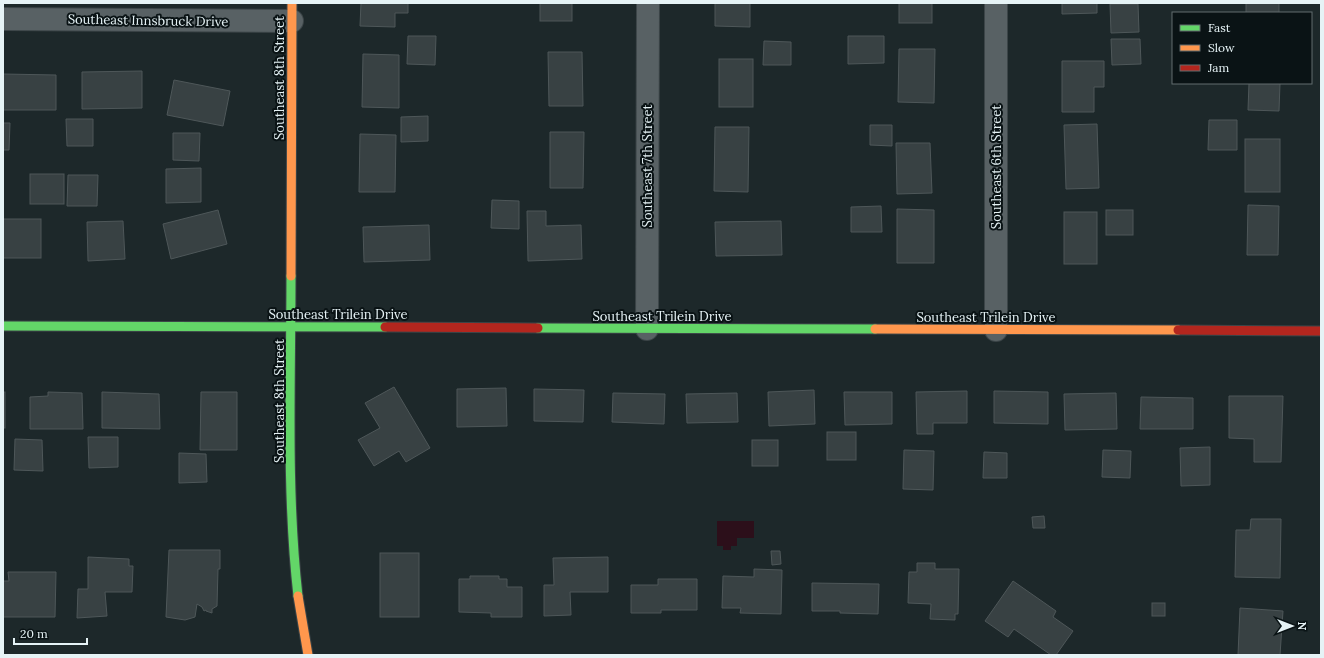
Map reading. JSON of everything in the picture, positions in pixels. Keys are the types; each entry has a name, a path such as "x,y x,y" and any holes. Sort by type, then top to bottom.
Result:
{"street":[{"name":"Southeast 7th Street","path":"647,329 648,3"},
{"name":"Southeast 6th Street","path":"996,3 996,330"},
{"name":"Southeast Innsbruck Drive","path":"3,19 292,12"},
{"name":"Southeast 8th Street","path":"292,12 291,497 297,590 303,634 308,655"},
{"name":"Southeast Trilein Drive","path":"3,326 1321,331"}],"shaded area":[{"path":"717,521 754,521 754,538 737,538 737,546 731,546 731,550 723,550 723,546 717,546"}],"building":[{"path":"361,3 408,3 408,13 395,13 395,27 360,26"},
{"path":"540,3 572,3 572,21 540,21"},
{"path":"715,3 750,3 750,27 715,26"},
{"path":"899,3 932,3 932,23 899,23"},
{"path":"1062,3 1097,3 1097,13 1062,14"},
{"path":"1246,3 1279,3 1279,12 1246,12"},
{"path":"1110,4 1138,4 1139,32 1111,33"},
{"path":"408,36 436,36 435,65 407,64"},
{"path":"848,36 884,36 884,63 848,64"},
{"path":"1111,39 1140,39 1141,64 1112,65"},
{"path":"764,41 791,42 791,65 763,65"},
{"path":"899,49 935,49 934,103 898,102"},
{"path":"548,52 582,52 583,106 549,106"},
{"path":"363,54 399,55 399,108 362,107"},
{"path":"719,59 753,59 753,107 719,107"},
{"path":"1062,61 1104,61 1104,87 1094,87 1094,112 1062,112"},
{"path":"142,71 142,108 82,109 82,72"},
{"path":"3,74 56,75 56,110 3,110"},
{"path":"174,80 230,91 223,126 167,115"},
{"path":"1249,84 1280,84 1279,111 1248,110"},
{"path":"428,116 428,141 401,142 401,117"},
{"path":"66,119 93,119 93,146 67,146"},
{"path":"1209,120 1237,120 1237,150 1208,150"},
{"path":"3,123 10,123 9,150 3,150"},
{"path":"1097,124 1099,188 1066,189 1064,125"},
{"path":"870,125 892,125 892,146 870,145"},
{"path":"715,127 749,127 748,192 714,191"},
{"path":"550,132 584,132 583,188 550,188"},
{"path":"173,133 200,133 199,161 173,160"},
{"path":"360,134 396,135 395,192 359,192"},
{"path":"1245,139 1280,139 1280,192 1245,192"},
{"path":"896,143 930,143 932,193 897,194"},
{"path":"201,168 201,202 166,203 166,169"},
{"path":"30,174 64,174 64,204 30,204"},
{"path":"68,175 98,175 97,206 67,206"},
{"path":"492,200 519,201 519,229 491,228"},
{"path":"1248,205 1279,206 1278,255 1247,255"},
{"path":"881,206 882,232 851,232 851,207"},
{"path":"897,209 934,210 934,263 897,263"},
{"path":"218,210 227,244 171,259 163,224"},
{"path":"1106,210 1133,210 1133,235 1106,235"},
{"path":"527,211 546,211 546,226 581,225 582,259 528,261"},
{"path":"1064,212 1097,212 1097,264 1064,264"},
{"path":"3,219 41,219 41,258 3,258"},
{"path":"123,221 125,259 88,261 87,222"},
{"path":"781,221 782,255 716,256 715,222"},
{"path":"429,225 430,260 364,262 363,227"},
{"path":"394,387 430,448 406,462 399,451 374,466 358,440 380,428 365,403"},
{"path":"506,388 507,426 457,427 457,389"},
{"path":"534,389 584,390 583,422 534,421"},
{"path":"814,390 815,424 769,426 768,392"},
{"path":"967,391 967,423 933,423 933,434 917,434 916,392"},
{"path":"994,391 1048,392 1048,424 994,423"},
{"path":"3,392 5,392 5,428 3,428"},
{"path":"48,392 82,393 83,429 30,429 30,397 48,396"},
{"path":"102,392 159,394 160,429 102,428"},
{"path":"201,392 237,392 237,450 200,450"},
{"path":"844,392 892,392 892,424 845,425"},
{"path":"613,393 665,394 664,424 612,422"},
{"path":"737,393 738,422 687,423 686,394"},
{"path":"1116,393 1117,429 1065,430 1064,394"},
{"path":"1229,396 1283,396 1281,462 1254,462 1254,439 1229,438"},
{"path":"1141,397 1193,398 1193,429 1140,429"},
{"path":"827,432 856,432 856,460 827,460"},
{"path":"88,437 118,437 118,467 89,468"},
{"path":"15,439 42,440 43,471 14,470"},
{"path":"752,440 778,440 778,466 752,466"},
{"path":"1210,447 1210,485 1181,486 1180,448"},
{"path":"904,450 934,451 933,490 903,489"},
{"path":"1103,450 1131,451 1130,478 1102,477"},
{"path":"984,452 1007,453 1007,478 983,478"},
{"path":"179,453 206,454 207,482 179,483"},
{"path":"1044,516 1045,528 1033,528 1032,517"},
{"path":"1251,519 1281,519 1280,578 1235,577 1236,530 1250,530"},
{"path":"169,550 220,550 217,606 212,609 212,613 206,610 204,611 202,607 197,604 195,617 185,620 166,617"},
{"path":"771,551 780,551 781,564 772,565"},
{"path":"380,553 419,553 419,617 380,617"},
{"path":"88,557 129,559 129,566 133,566 132,592 105,592 107,616 77,618 78,589 88,589"},
{"path":"608,557 608,592 570,592 571,615 544,616 544,585 554,585 553,558"},
{"path":"917,563 935,563 935,569 959,569 958,614 955,614 955,620 930,619 931,604 908,603 909,572 917,572"},
{"path":"754,569 782,570 781,614 740,613 741,608 722,608 723,576 754,577"},
{"path":"8,572 56,572 55,617 3,617 3,581 9,581"},
{"path":"470,576 499,576 499,579 507,579 507,587 522,587 522,617 491,617 491,613 459,612 459,579 470,579"},
{"path":"658,579 697,579 697,610 661,610 661,613 631,613 631,585 658,585"},
{"path":"1013,581 1056,611 1053,617 1073,631 1056,655 1051,655 1014,629 1008,637 985,621"},
{"path":"812,583 879,584 878,614 840,613 840,611 812,611"},
{"path":"1152,603 1165,603 1165,616 1152,616"},
{"path":"1240,608 1283,611 1280,655 1238,655"}],"traffic: fast":[{"path":"291,276 291,476 294,556 298,596"},
{"path":"3,326 385,327"},
{"path":"538,328 875,329"}],"traffic: slow":[{"path":"291,276 292,3"},
{"path":"875,329 1178,330"},
{"path":"298,596 308,655"}],"traffic: jam":[{"path":"385,327 538,328"},
{"path":"1178,330 1321,331"}]}
